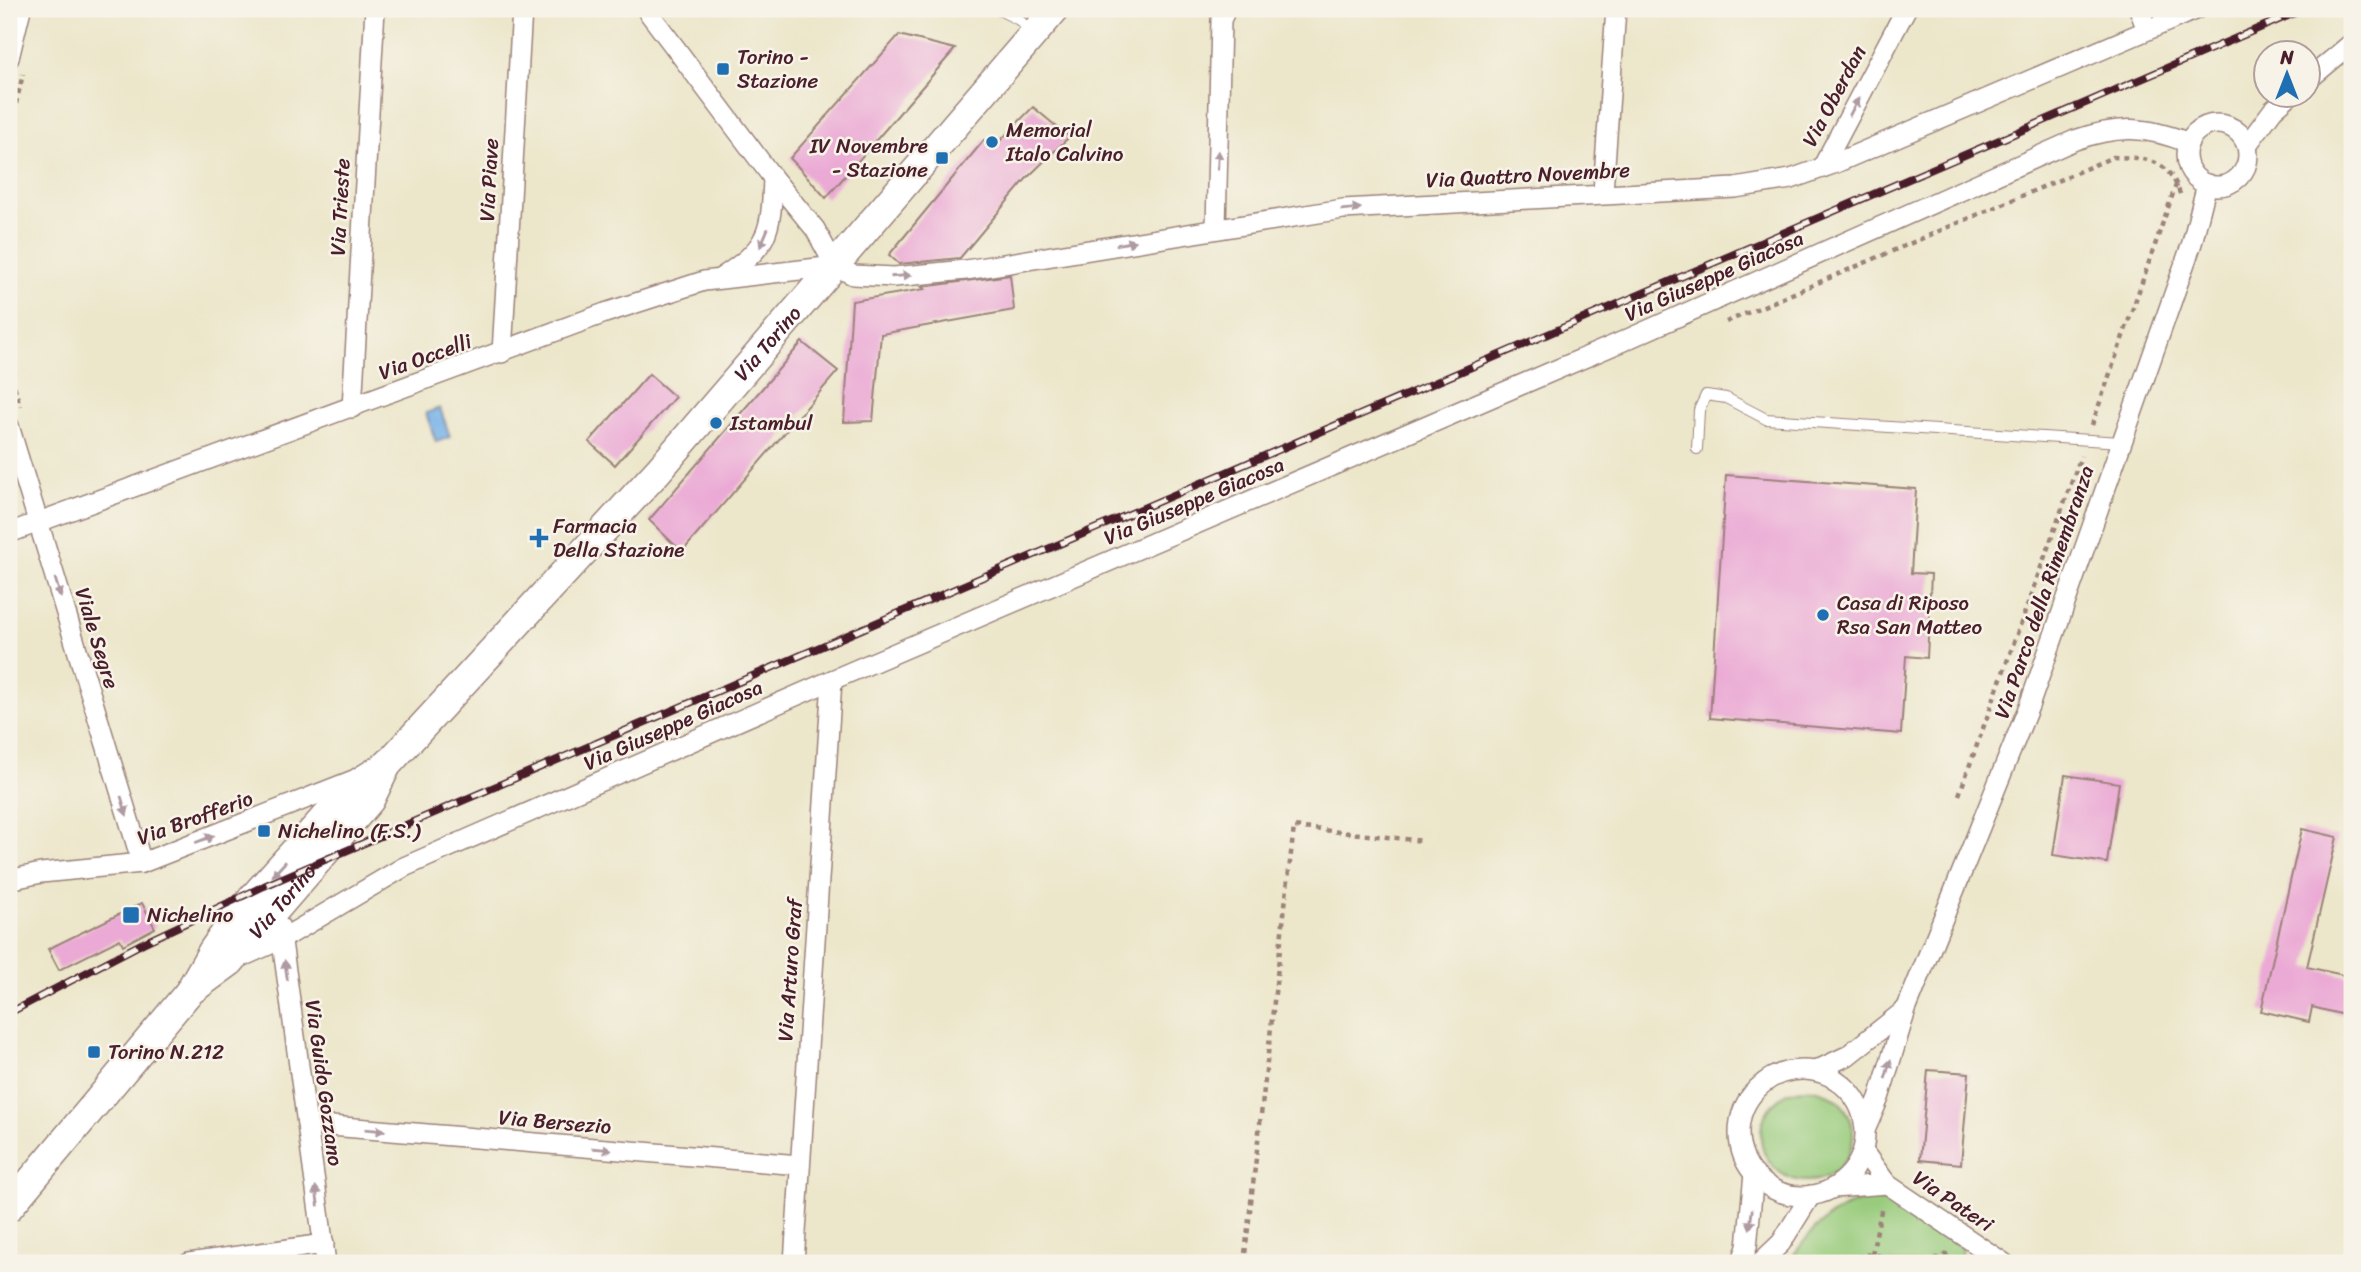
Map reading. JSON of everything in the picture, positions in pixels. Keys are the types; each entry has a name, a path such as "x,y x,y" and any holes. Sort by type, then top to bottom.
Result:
{"main road":[{"name":"Via Torino","path":"9,1207 189,992 213,950 240,912 330,798 387,765 658,471 1055,9"},
{"name":"Via Torino","path":"189,992 230,962 370,800 387,765"}],"street":[{"path":"9,58 21,9"},
{"name":"Via Trieste","path":"352,408 374,9"},
{"name":"Via Piave","path":"502,353 522,9"},
{"path":"646,9 773,178 816,229 835,266"},
{"path":"1216,228 1222,20 1226,9"},
{"path":"1603,192 1616,9"},
{"name":"Via Oberdan","path":"1822,168 1906,9"},
{"path":"2139,9 2147,30"},
{"name":"Via Quattro Novembre","path":"835,266 853,275 894,277 966,270 1343,209 1603,192 1735,188 1791,179 2197,9"},
{"path":"2322,68 2352,43"},
{"path":"2247,145 2275,108"},
{"path":"2226,125 2242,136 2247,145 2248,157 2239,177 2218,186 2207,184 2196,177 2189,167 2189,143 2204,127 2226,125 2273,110"},
{"name":"Via Giuseppe Giacosa","path":"230,962 282,939 404,867 832,680 1621,342 2075,140 2108,129 2140,130 2189,143"},
{"path":"721,279 760,248 771,220 773,178"},
{"name":"Via Parco della Rimembranza","path":"1866,1128 1880,1098 1906,1010 2029,706 2192,243 2207,184"},
{"name":"Via Occelli","path":"9,533 605,313 704,281 835,266"},
{"name":"Viale Segre","path":"9,426 142,863"},
{"name":"Via Arturo Graf","path":"794,1263 832,680"},
{"name":"Via Brofferio","path":"9,880 41,873 142,863 330,798"},
{"name":"Via Guido Gozzano","path":"276,909 325,1254"},
{"path":"1741,1263 1747,1247 1754,1174 1743,1153 1739,1131 1748,1101 1770,1079 1800,1070 1815,1071 1847,1056 1906,1010"},
{"name":"Via Pateri","path":"1815,1071 1830,1076 1855,1097 1866,1128 1863,1151 1857,1166 1833,1188"},
{"name":"Via Bersezio","path":"307,1124 800,1165"},
{"path":"1863,1151 1887,1184"},
{"name":"Via Pateri","path":"1754,1174 1780,1192 1811,1195 1833,1188 1887,1184 2004,1263"},
{"path":"1762,1263 1781,1243 1811,1195"},
{"path":"189,1263 325,1254"}],"lane":[{"path":"998,9 1019,20 1033,34"},
{"path":"1697,449 1699,411 1706,395 1726,398 1766,419 2121,442"}],"path":[{"path":"1715,327 2113,157 2150,158 2163,166 2181,195 2178,207"},
{"path":"1959,795 2176,184"},
{"path":"1244,1263 1294,827 1424,841"},
{"path":"1872,1254 1887,1184"},
{"path":"1848,1263 1854,1258 1872,1254 1892,1263"}],"green space":[{"path":"1807,1089 1824,1093 1839,1103 1849,1118 1853,1135 1849,1152 1839,1167 1824,1177 1807,1181 1790,1177 1775,1167 1765,1152 1761,1135 1765,1118 1775,1103 1790,1093"},
{"path":"1863,1200 1887,1200 1962,1247 1960,1263 1788,1263 1820,1224 1839,1210"}],"water":[{"path":"440,408 450,437 436,442 426,413"}],"building":[{"path":"899,35 955,49 826,198 790,158"},
{"path":"1033,107 1069,137 1026,179 960,258 899,264 889,255 984,140 993,148"},
{"path":"1010,275 1014,310 881,334 873,421 844,422 852,301 925,289 922,287"},
{"path":"802,342 838,371 682,552 649,520"},
{"path":"649,374 675,397 615,465 589,442"},
{"name":"Casa di Riposo Rsa San Matteo","path":"1726,475 1916,489 1911,573 1931,574 1927,658 1906,656 1901,734 1710,718"},
{"path":"2065,775 2119,783 2107,863 2053,855"},
{"path":"2302,829 2337,837 2307,967 2352,977 2352,1017 2312,1007 2309,1022 2261,1011"},
{"path":"142,903 155,928 123,945 120,939 59,970 48,949"},
{"path":"1928,1070 1969,1073 1961,1164 1920,1160"}],"railway":[{"path":"9,1013 143,943 264,886 2304,9"}],"place":[{"name":"Torino - Stazione","path":"723,69"},
{"name":"Memorial Italo Calvino","path":"992,142"},
{"name":"IV Novembre - Stazione","path":"942,158"},
{"name":"Istambul","path":"716,423"},
{"name":"Farmacia Della Stazione","path":"539,538"},
{"name":"Casa di Riposo Rsa San Matteo","path":"1823,615"},
{"name":"Nichelino (F.S.)","path":"264,831"},
{"name":"Nichelino","path":"131,915"},
{"name":"Torino N.212","path":"94,1052"}]}
